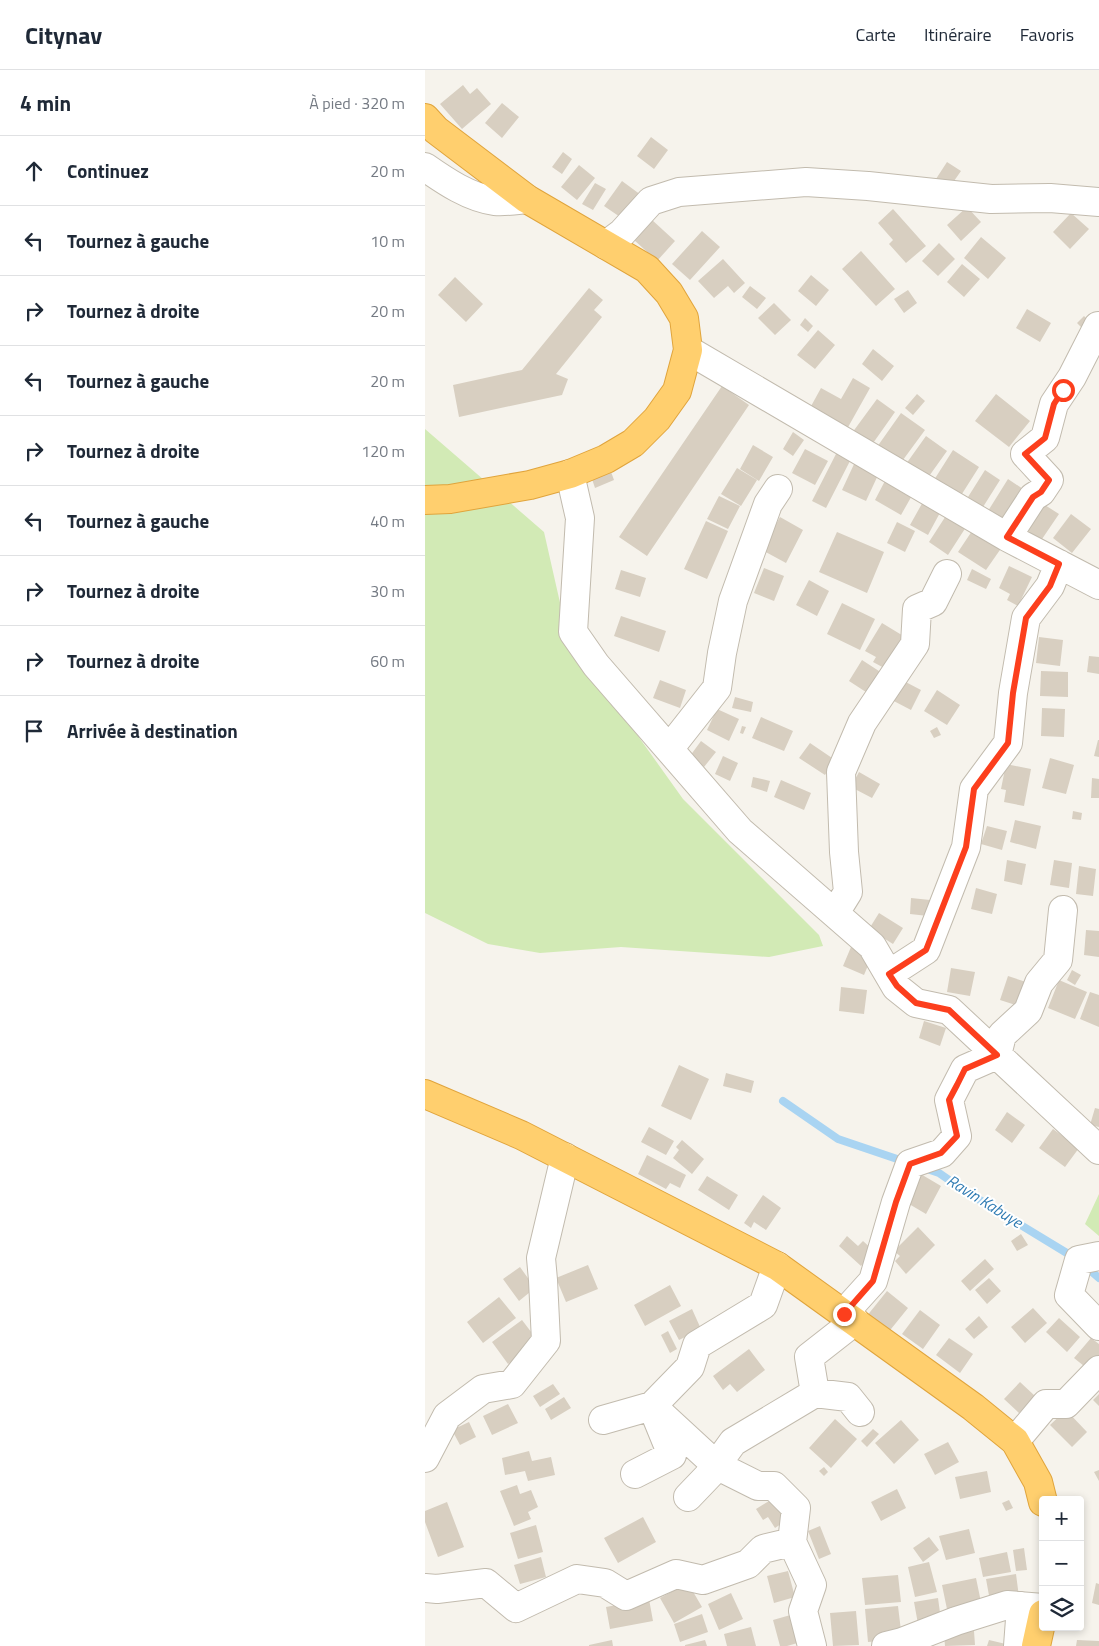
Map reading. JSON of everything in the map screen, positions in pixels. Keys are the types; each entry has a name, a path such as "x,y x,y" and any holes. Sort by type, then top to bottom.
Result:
{"highway":[{"path":"425,118 435,130 527,199 647,269 669,293 684,318 688,350 677,391 657,419 633,443 605,459 570,474 530,485 450,499 425,500"},
{"path":"425,1094 521,1135 777,1266 973,1407 1015,1441 1037,1482 1041,1496"},
{"path":"1036,1609 1036,1646"}],"street":[{"path":"425,167 472,195 495,201 527,199"},
{"path":"607,245 622,233 651,201 679,192 806,182 868,186 991,200 1050,198 1099,202"},
{"path":"1007,537 1033,497 1041,492 1049,480 1025,454 1045,438 1054,404 1072,377 1097,326"},
{"path":"688,350 1007,537 1099,586"},
{"path":"570,474 580,518 573,632 596,665 740,831 872,946 897,986 916,1003 949,1010 1099,1150"},
{"path":"669,749 717,688 733,602 768,504 778,489"},
{"path":"889,974 926,950 966,847 974,789 1008,743 1013,693 1026,618 1050,586 1059,564"},
{"path":"835,913 849,892 841,772 862,724 915,644 917,609 933,602 947,574"},
{"path":"997,1055 1002,1035 1028,1011 1039,983 1058,960 1063,910"},
{"path":"815,1393 809,1357 849,1317 873,1281 896,1202 910,1164 941,1153 957,1136 949,1100 965,1069 997,1055"},
{"path":"425,1458 447,1416 483,1389 512,1384 546,1341 541,1258 565,1157"},
{"path":"1099,1256 1079,1260 1069,1295 1099,1326"},
{"path":"603,1420 652,1406 690,1367 697,1345 763,1305 777,1266"},
{"path":"1015,1441 1046,1404 1067,1404 1099,1370"},
{"path":"688,1497 733,1442 815,1393 848,1397 860,1412"},
{"path":"652,1406 716,1465 758,1486 774,1486 796,1508 792,1542 813,1585 803,1612 812,1646"},
{"path":"635,1474 672,1455 652,1406"},
{"path":"425,1588 437,1589 486,1583 516,1608 577,1579 605,1582 626,1596 676,1574 703,1580 748,1564 763,1549 792,1542"},
{"path":"886,1646 1007,1605 1036,1609 1018,1646"}],"green space":[{"path":"425,429 544,532 568,638 683,799 819,935 823,946 769,957 621,947 540,953 488,944 425,913"},
{"path":"1099,1194 1099,1236 1085,1224"}],"building":[{"path":"463,85 470,94 477,88 491,104 462,129 440,104"},
{"path":"502,103 519,117 502,138 485,123"},
{"path":"651,137 668,150 654,169 637,156"},
{"path":"563,152 572,159 562,174 552,167"},
{"path":"947,162 961,171 947,191 934,182"},
{"path":"579,165 595,178 577,200 561,187"},
{"path":"622,181 641,195 623,219 604,206"},
{"path":"595,183 606,189 593,210 582,204"},
{"path":"967,207 981,222 961,241 947,225"},
{"path":"893,209 926,246 906,263 889,244 893,240 878,223"},
{"path":"1071,213 1089,229 1070,249 1053,232"},
{"path":"651,219 675,241 657,261 633,239"},
{"path":"702,231 720,247 690,280 672,264"},
{"path":"981,237 1006,258 988,279 964,258"},
{"path":"939,243 955,259 938,276 922,261"},
{"path":"861,251 895,289 876,306 842,269"},
{"path":"723,259 745,283 734,293 728,286 714,298 698,281"},
{"path":"962,264 980,279 964,297 947,282"},
{"path":"811,275 829,290 816,306 798,291"},
{"path":"455,277 483,304 466,322 438,295"},
{"path":"750,286 766,298 757,309 742,297"},
{"path":"589,288 603,300 594,310 602,317 556,374 568,379 562,395 459,417 453,385 522,370"},
{"path":"908,290 917,303 904,313 894,299"},
{"path":"774,303 791,320 775,335 758,318"},
{"path":"1027,309 1051,323 1040,342 1016,328"},
{"path":"1084,316 1091,323 1084,330 1077,323"},
{"path":"805,318 813,326 808,332 800,325"},
{"path":"818,330 835,345 815,369 797,355"},
{"path":"873,349 894,366 882,381 862,364"},
{"path":"853,378 870,388 847,429 810,408 821,388 841,399"},
{"path":"722,386 749,405 647,556 619,537"},
{"path":"917,394 925,401 913,415 905,408"},
{"path":"996,394 1030,421 1009,447 975,421"},
{"path":"877,399 895,412 871,446 852,433"},
{"path":"901,413 925,430 900,464 877,447"},
{"path":"793,432 804,440 793,456 783,449"},
{"path":"926,436 947,451 927,479 906,464"},
{"path":"753,445 773,457 759,481 740,469"},
{"path":"805,449 828,461 815,485 792,473"},
{"path":"953,450 979,467 960,497 934,480"},
{"path":"837,452 851,459 826,508 812,501"},
{"path":"855,462 879,473 866,501 842,490"},
{"path":"737,468 757,480 741,506 721,494"},
{"path":"610,469 614,480 595,488 591,476"},
{"path":"985,470 1000,480 983,507 968,497"},
{"path":"887,477 914,492 901,515 875,500"},
{"path":"1008,479 1029,493 1008,525 988,511"},
{"path":"719,496 740,506 728,529 707,519"},
{"path":"924,500 942,509 928,535 910,525"},
{"path":"1037,500 1059,514 1040,542 1018,528"},
{"path":"949,511 968,524 948,555 929,542"},
{"path":"1071,514 1091,529 1072,553 1053,538"},
{"path":"780,517 803,530 786,563 762,550"},
{"path":"706,521 728,531 707,579 684,569"},
{"path":"897,522 915,531 905,552 887,543"},
{"path":"974,528 1002,547 986,570 958,552"},
{"path":"837,532 884,552 867,593 819,572"},
{"path":"1009,566 1032,577 1018,606 1007,600 1010,594 999,588"},
{"path":"764,568 784,576 774,601 754,593"},
{"path":"972,569 991,579 986,589 967,580"},
{"path":"621,570 646,578 640,597 615,589"},
{"path":"809,580 829,591 817,616 796,605"},
{"path":"842,603 875,619 860,650 827,634"},
{"path":"621,616 666,631 659,652 614,636"},
{"path":"882,623 905,637 886,669 873,662 876,657 865,651"},
{"path":"1039,637 1063,640 1060,666 1036,663"},
{"path":"1089,656 1099,657 1099,674 1087,672"},
{"path":"862,660 882,673 869,694 849,681"},
{"path":"1041,671 1068,672 1068,697 1040,696"},
{"path":"898,678 921,690 911,710 888,698"},
{"path":"660,680 686,690 680,708 653,698"},
{"path":"937,690 960,705 947,725 924,711"},
{"path":"735,697 753,702 751,712 732,708"},
{"path":"1042,708 1065,709 1064,737 1041,736"},
{"path":"717,709 739,719 729,741 707,730"},
{"path":"761,717 793,731 784,751 752,738"},
{"path":"742,726 746,727 743,734 740,733"},
{"path":"937,727 941,735 934,738 930,731"},
{"path":"1099,740 1099,757 1094,756"},
{"path":"701,741 716,752 704,767 690,756"},
{"path":"810,743 835,760 825,775 799,758"},
{"path":"723,756 738,763 730,781 715,774"},
{"path":"1050,758 1074,765 1066,794 1042,788"},
{"path":"1006,764 1031,769 1024,806 1004,802 1006,790 1001,789"},
{"path":"859,772 880,784 872,798 851,787"},
{"path":"753,777 770,781 767,792 751,787"},
{"path":"1092,778 1099,779 1099,798 1091,798"},
{"path":"781,780 811,793 804,810 774,797"},
{"path":"1073,811 1082,813 1081,820 1072,819"},
{"path":"1015,820 1041,826 1036,849 1010,842"},
{"path":"987,826 1007,831 1002,850 981,844"},
{"path":"1007,860 1026,864 1022,885 1004,881"},
{"path":"1054,860 1072,863 1069,888 1050,885"},
{"path":"1079,866 1096,869 1093,896 1076,894"},
{"path":"976,888 997,894 992,914 971,909"},
{"path":"911,898 930,900 928,916 910,914"},
{"path":"879,913 903,928 893,944 869,929"},
{"path":"1086,930 1099,931 1099,957 1084,955"},
{"path":"851,947 872,956 864,975 843,966"},
{"path":"951,968 975,972 970,996 947,992"},
{"path":"1072,970 1081,975 1075,985 1067,980"},
{"path":"1008,976 1029,983 1022,1007 1000,1000"},
{"path":"1059,980 1087,992 1075,1019 1048,1008"},
{"path":"841,987 867,990 864,1014 839,1011"},
{"path":"1090,992 1099,995 1099,1027 1080,1019"},
{"path":"924,1021 946,1028 940,1046 919,1038"},
{"path":"679,1065 709,1079 691,1120 661,1106"},
{"path":"726,1073 754,1081 751,1093 723,1086"},
{"path":"1095,1108 1099,1109 1099,1127 1090,1125"},
{"path":"1007,1112 1025,1125 1012,1143 995,1130"},
{"path":"649,1127 674,1141 666,1155 641,1142"},
{"path":"1053,1129 1079,1148 1065,1167 1039,1148"},
{"path":"682,1140 704,1159 692,1174 673,1158 679,1150 676,1147"},
{"path":"647,1155 686,1175 680,1188 670,1183 666,1189 638,1174"},
{"path":"919,1173 941,1186 926,1214 904,1201"},
{"path":"707,1176 738,1195 729,1210 698,1190"},
{"path":"763,1195 781,1208 766,1230 754,1222 751,1228 744,1223"},
{"path":"918,1227 935,1245 906,1274 895,1261 900,1256 894,1251"},
{"path":"1021,1234 1028,1245 1017,1251 1011,1241"},
{"path":"847,1236 858,1246 863,1241 874,1251 861,1266 839,1246"},
{"path":"985,1259 994,1269 970,1291 961,1281"},
{"path":"588,1265 598,1289 566,1302 556,1278"},
{"path":"520,1267 535,1288 519,1301 503,1279"},
{"path":"989,1278 1001,1291 987,1304 975,1290"},
{"path":"670,1285 681,1306 645,1326 634,1305"},
{"path":"887,1291 908,1308 887,1334 866,1317"},
{"path":"499,1297 516,1318 483,1343 467,1322"},
{"path":"1033,1308 1047,1323 1025,1343 1011,1327"},
{"path":"692,1309 701,1329 679,1340 669,1321"},
{"path":"920,1310 940,1325 923,1349 902,1334"},
{"path":"979,1316 988,1327 974,1339 965,1329"},
{"path":"1059,1318 1080,1337 1067,1352 1046,1332"},
{"path":"522,1320 538,1341 508,1364 492,1342"},
{"path":"668,1331 677,1349 670,1353 661,1335"},
{"path":"949,1338 973,1354 960,1373 936,1355"},
{"path":"1091,1338 1099,1344 1099,1357 1089,1370 1074,1358"},
{"path":"749,1349 765,1370 737,1392 730,1384 723,1390 713,1376"},
{"path":"1020,1382 1035,1396 1019,1413 1004,1399"},
{"path":"553,1384 560,1394 540,1407 533,1396"},
{"path":"1099,1394 1099,1406 1093,1400"},
{"path":"564,1397 571,1408 551,1420 545,1409"},
{"path":"508,1404 518,1423 492,1435 483,1416"},
{"path":"1066,1410 1087,1432 1072,1447 1050,1425"},
{"path":"835,1419 857,1439 831,1468 809,1448"},
{"path":"901,1420 919,1440 894,1464 875,1443"},
{"path":"469,1422 476,1437 460,1445 452,1430"},
{"path":"873,1429 879,1434 867,1447 861,1441"},
{"path":"948,1442 959,1462 935,1475 924,1454"},
{"path":"529,1451 532,1461 551,1457 555,1475 528,1481 525,1471 505,1475 502,1458"},
{"path":"824,1467 828,1472 824,1476 819,1471"},
{"path":"1099,1470 1099,1481 1094,1472"},
{"path":"987,1471 991,1492 960,1499 955,1477"},
{"path":"517,1485 520,1494 531,1490 538,1507 528,1512 531,1519 514,1526 500,1491"},
{"path":"897,1489 906,1508 881,1521 871,1502"},
{"path":"774,1498 787,1520 775,1528 768,1517 763,1520 756,1509"},
{"path":"1009,1500 1013,1508 1006,1511 1002,1503"},
{"path":"447,1502 464,1547 438,1557 425,1522 425,1511"},
{"path":"643,1517 656,1542 618,1563 604,1538"},
{"path":"536,1525 543,1552 518,1559 510,1533"},
{"path":"820,1526 831,1554 819,1559 808,1531"},
{"path":"969,1529 975,1553 946,1560 939,1536"},
{"path":"929,1537 939,1550 923,1562 913,1548"},
{"path":"1024,1548 1027,1570 1016,1571 1013,1550"},
{"path":"1007,1552 1011,1572 983,1577 979,1558"},
{"path":"541,1557 546,1577 520,1584 514,1565"},
{"path":"929,1562 937,1592 915,1597 908,1567"},
{"path":"788,1571 795,1597 774,1603 767,1576"},
{"path":"1016,1574 1019,1597 990,1601 986,1579"},
{"path":"898,1575 901,1602 865,1605 862,1578"},
{"path":"976,1578 982,1607 948,1614 942,1585"},
{"path":"688,1583 702,1607 674,1623 660,1598"},
{"path":"1096,1583 1099,1584 1099,1605 1092,1603"},
{"path":"731,1593 743,1619 719,1630 708,1604"},
{"path":"938,1598 941,1620 918,1624 914,1602"},
{"path":"649,1599 653,1621 610,1629 606,1607"},
{"path":"898,1606 902,1639 868,1642 865,1609"},
{"path":"856,1611 859,1645 833,1646 830,1613"},
{"path":"702,1614 708,1632 680,1642 674,1624"},
{"path":"794,1614 801,1642 780,1646 773,1620"},
{"path":"751,1627 756,1646 727,1646 724,1634"},
{"path":"974,1631 975,1645 945,1646 944,1634"},
{"path":"612,1640 613,1646 589,1646 589,1645"},
{"path":"705,1640 707,1646 685,1646 685,1645"},
{"path":"989,1640 1010,1645 1010,1646 987,1646"},
{"path":"1077,1640 1099,1641 1099,1646 1076,1646"}],"waterway":[{"name":"Ravin Kabuye","path":"783,1101 838,1139 906,1162"},
{"name":"Ravin Kabuye","path":"924,1168 939,1173 1075,1258"},
{"name":"Ravin Kabuye","path":"1084,1265 1099,1278"}],"route":[{"path":"844,1314 873,1281 896,1202 910,1164 941,1153 957,1136 949,1100 965,1069 997,1055 949,1010 916,1003 897,986 889,974 926,950 966,847 974,789 1008,743 1013,693 1026,618 1050,586 1059,564 1007,537 1033,497 1041,492 1049,480 1025,454 1045,438 1054,404 1063,390"}]}
